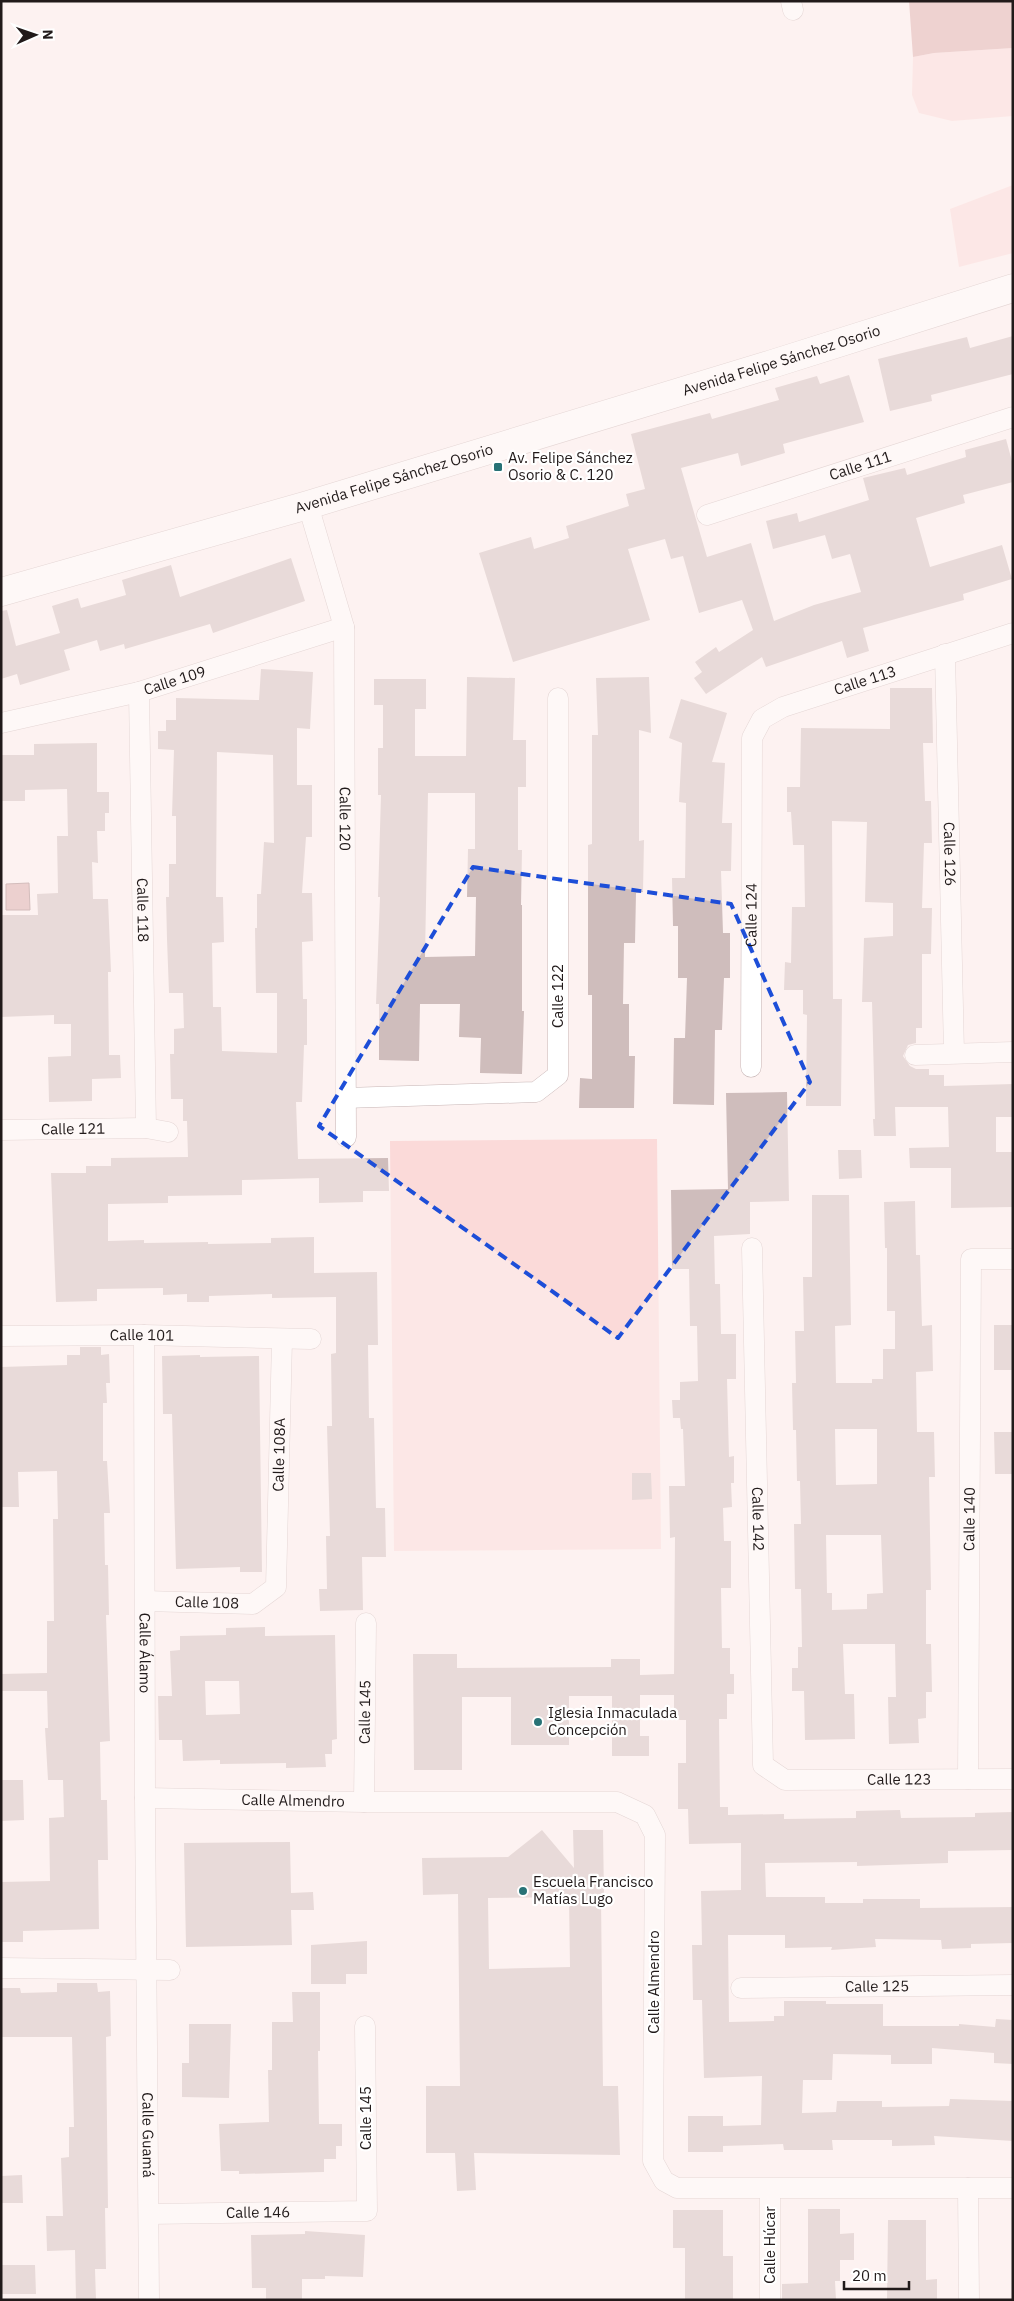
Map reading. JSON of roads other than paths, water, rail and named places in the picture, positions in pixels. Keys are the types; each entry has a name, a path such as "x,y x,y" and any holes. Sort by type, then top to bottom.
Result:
{"street":[{"name":"Avenida Felipe Sánchez Osorio","path":"1,592 308,505 753,370 1013,288"},
{"name":"Calle 111","path":"707,515 1013,417"},
{"name":"Calle 120","path":"308,505 344,627 346,1137"},
{"name":"Calle 109","path":"1,722 139,692 344,627"},
{"name":"Calle 113","path":"752,762 752,738 762,719 783,707 1013,633"},
{"name":"Calle 126","path":"945,654 954,1052"},
{"name":"Calle 118","path":"139,692 146,1128"},
{"name":"Calle 122","path":"345,1098 536,1092 558,1075 558,698"},
{"name":"Calle 124","path":"752,762 752,1067"},
{"path":"915,1054 1013,1052"},
{"name":"Calle 121","path":"1,1130 146,1128 168,1132"},
{"name":"Calle 142","path":"752,1248 763,1765 785,1780"},
{"name":"Calle 140","path":"968,1779 971,1259 1013,1259"},
{"name":"Calle 101","path":"1,1336 144,1335 282,1340"},
{"name":"Calle Álamo","path":"144,1335 146,1970"},
{"path":"282,1340 311,1340"},
{"name":"Calle 108A","path":"266,1594 276,1587 282,1340"},
{"name":"Calle 108","path":"145,1601 253,1604 266,1594"},
{"name":"Calle 145","path":"364,1802 366,1623"},
{"name":"Calle 123","path":"785,1780 1013,1779"},
{"name":"Calle Almendro","path":"145,1798 364,1802 617,1802 645,1815 655,1835 653,2161 664,2181 677,2188 1013,2188"},
{"path":"1,1968 170,1970"},
{"name":"Calle Guamá","path":"146,1970 149,2300"},
{"name":"Calle 125","path":"741,1988 1013,1985"},
{"name":"Calle 145","path":"365,2026 367,2211"},
{"path":"968,2188 969,2300"},
{"name":"Calle Húcar","path":"770,2189 770,2300"},
{"name":"Calle 146","path":"149,2214 367,2211"}],"place":[{"name":"Av. Felipe Sánchez Osorio & C. 120","path":"498,467"},
{"name":"Iglesia Inmaculada Concepción","path":"538,1722"},
{"name":"Escuela Francisco Matías Lugo","path":"523,1891"}]}
